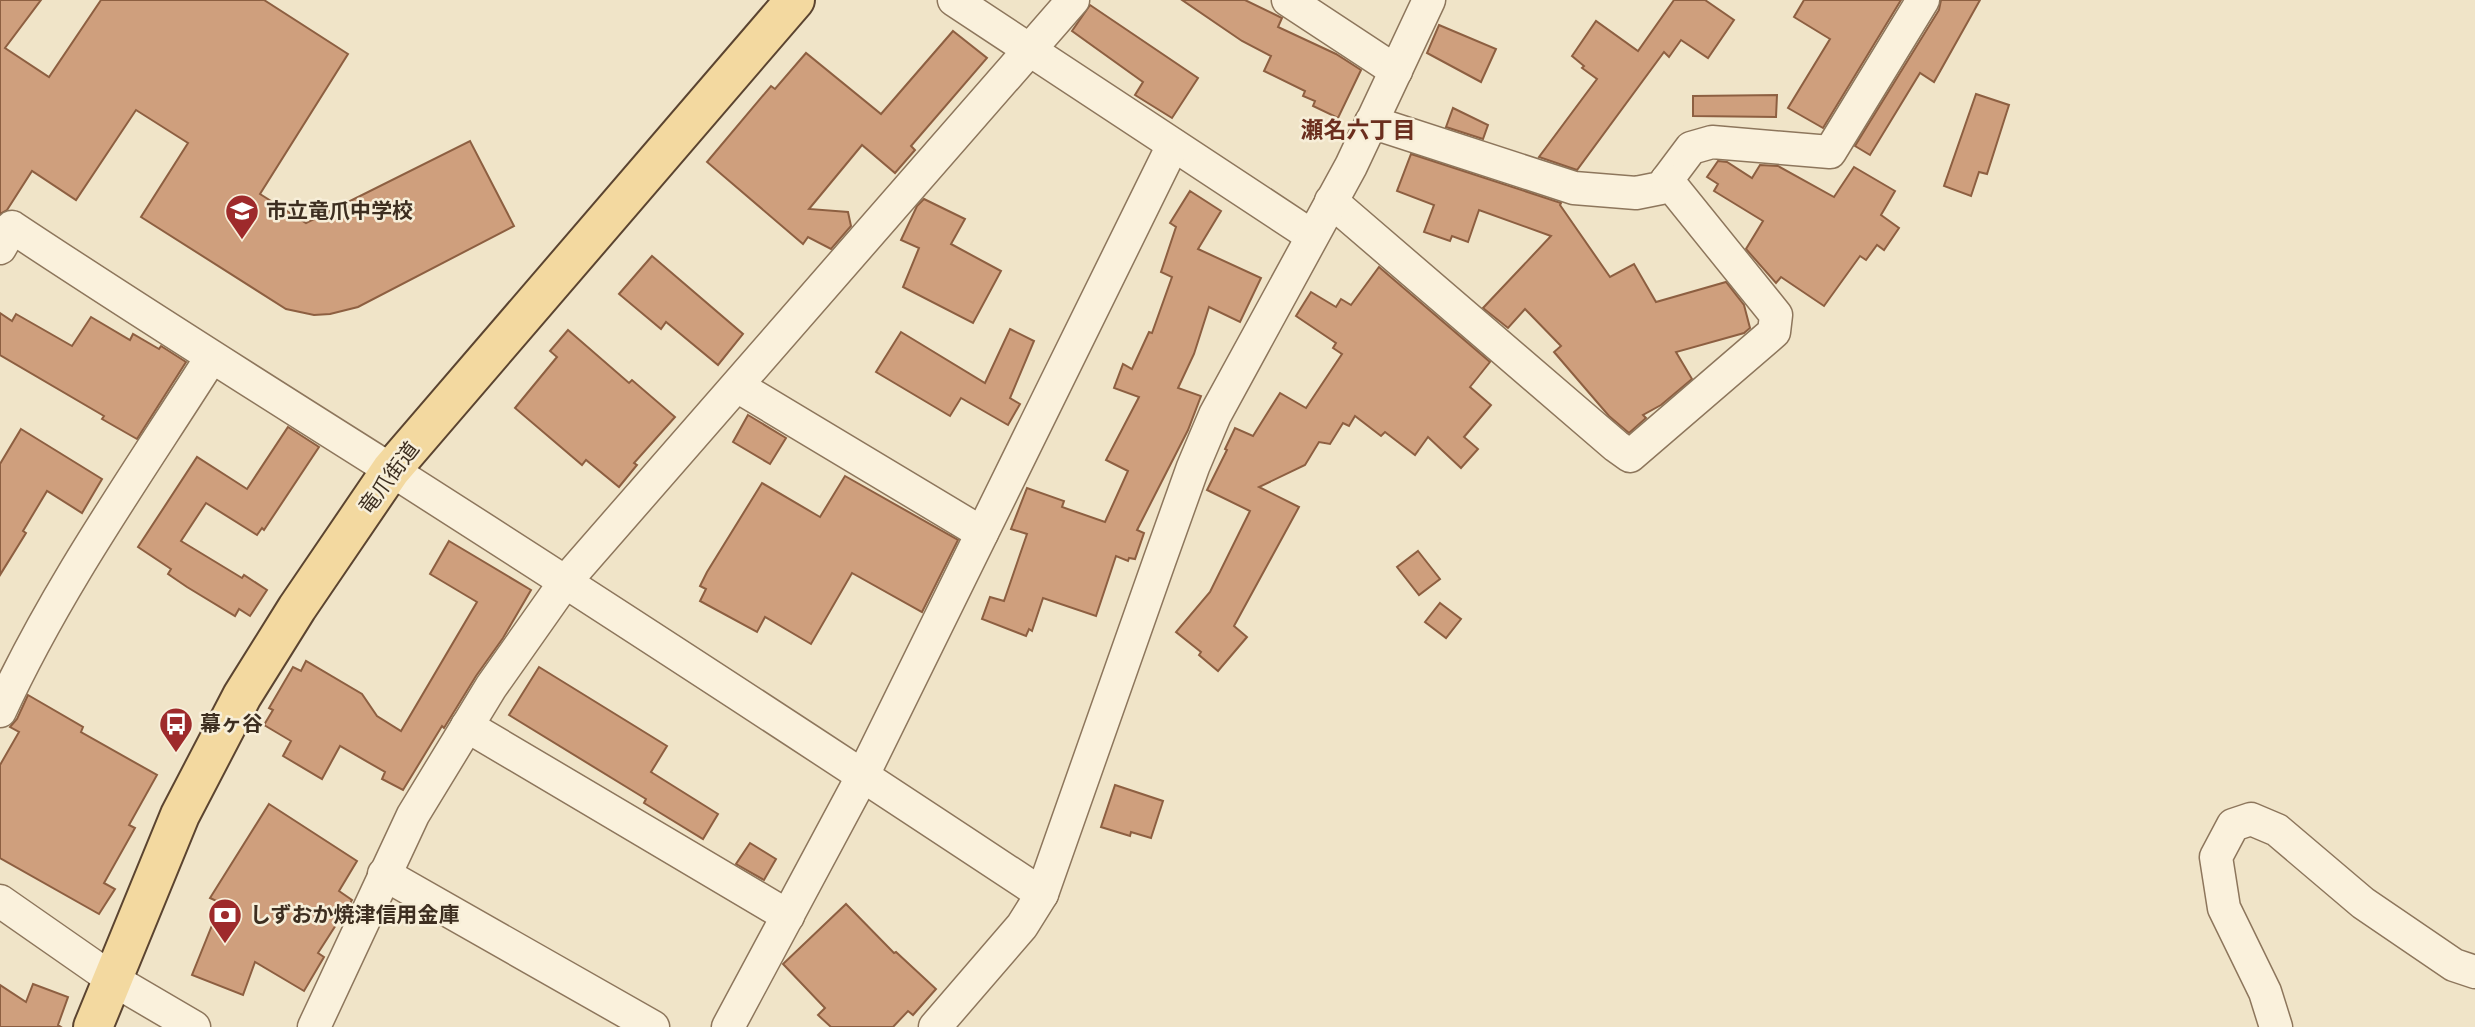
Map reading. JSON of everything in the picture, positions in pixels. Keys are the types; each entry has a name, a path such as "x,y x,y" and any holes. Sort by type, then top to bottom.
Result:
{"main road":[{"name":"竜爪街道","path":"93,1027 180,814 242,696 297,608 391,470 795,0"}],"street":[{"path":"954,0 1312,236"},
{"path":"314,1027 413,815 491,687 565,582 1073,0"},
{"path":"1289,0 1396,71"},
{"path":"935,1027 1022,926 1042,894 1193,467 1215,415 1331,201 1429,0"},
{"path":"1371,121 1574,188 1636,193 1661,188 1691,148 1712,142 1830,152 1923,0"},
{"path":"728,1027 863,775 1173,145"},
{"path":"1331,201 1630,456 1773,332 1776,315 1667,180"},
{"path":"0,248 12,227 211,358 565,582 1042,894"},
{"path":"0,711 79,565 211,358"},
{"path":"737,386 982,533"},
{"path":"467,726 788,916"},
{"path":"2276,1027 2265,992 2224,908 2216,857 2233,825 2251,819 2277,830 2363,903 2454,965 2475,972"},
{"path":"384,874 653,1027"},
{"path":"0,901 112,979 194,1027"}],"building":[{"path":"0,0 41,0 5,48 49,77 101,0 264,0 348,54 260,194 306,223 470,141 514,226 358,307 314,315 286,309 141,217 188,143 136,110 76,200 32,171 7,210 0,214"},
{"path":"1182,0 1245,0 1282,18 1278,27 1336,54 1361,70 1338,118 1313,106 1315,101 1303,96 1305,91 1264,71 1271,56 1242,41"},
{"path":"1674,0 1705,0 1734,20 1708,58 1681,40 1669,57 1664,52 1577,170 1539,157 1597,79 1572,56 1596,21 1638,51"},
{"path":"1804,0 1901,0 1823,128 1788,108 1830,39 1794,17"},
{"path":"1941,0 1980,0 1934,82 1920,73 1870,155 1855,146 1939,10"},
{"path":"1090,5 1198,78 1172,118 1135,95 1143,82 1072,31"},
{"path":"1439,25 1496,49 1481,82 1427,53"},
{"path":"953,31 987,58 911,146 915,150 895,173 862,145 809,209 848,212 851,226 831,249 808,237 803,244 707,162 771,86 775,89 806,53 881,114"},
{"path":"1976,94 2009,105 1987,174 1979,172 1971,196 1944,186"},
{"path":"1777,95 1776,117 1693,116 1693,96"},
{"path":"1453,108 1488,125 1483,139 1446,127"},
{"path":"1411,154 1561,203 1610,277 1634,264 1656,302 1726,282 1744,305 1750,328 1744,333 1676,352 1692,379 1661,405 1643,415 1646,418 1629,433 1609,416 1554,352 1561,346 1525,309 1508,328 1483,308 1551,236 1479,210 1468,242 1452,236 1450,241 1424,232 1434,205 1397,191"},
{"path":"1718,161 1727,162 1752,178 1760,165 1778,166 1834,197 1854,167 1895,191 1881,215 1899,228 1884,250 1877,245 1866,260 1860,256 1824,306 1781,277 1776,283 1746,249 1763,221 1714,191 1718,184 1707,177"},
{"path":"1190,191 1221,211 1198,249 1261,278 1240,322 1209,307 1194,354 1178,388 1201,396 1188,430 1137,530 1144,533 1135,559 1129,558 1128,561 1116,556 1096,616 1043,598 1032,631 1029,629 1026,636 982,619 990,597 1004,601 1027,534 1011,529 1027,488 1064,501 1062,507 1105,522 1128,471 1106,460 1139,397 1114,388 1123,364 1132,369 1149,332 1152,333 1172,277 1161,272 1176,227 1170,223"},
{"path":"924,199 965,219 951,244 1001,271 973,323 903,287 919,248 901,240 917,206"},
{"path":"652,256 743,334 718,365 666,322 661,329 619,294"},
{"path":"1379,267 1490,362 1470,387 1491,405 1464,437 1478,449 1461,468 1428,437 1415,455 1385,432 1381,436 1355,416 1349,426 1343,423 1330,444 1319,442 1305,465 1259,487 1299,507 1234,626 1247,637 1218,671 1199,655 1201,652 1176,632 1210,592 1250,511 1207,490 1235,428 1253,436 1280,393 1306,408 1342,354 1333,348 1336,343 1296,316 1311,292 1336,307 1341,299 1351,305"},
{"path":"0,313 12,321 16,314 72,346 91,317 130,340 133,334 159,349 161,346 186,362 137,439 102,419 104,416 0,355"},
{"path":"1010,329 1034,341 1010,398 1020,404 1008,425 961,398 950,416 876,372 901,332 985,383"},
{"path":"568,330 629,383 632,380 675,417 634,463 637,465 619,487 586,460 582,465 515,408 557,357 550,351"},
{"path":"748,415 786,438 770,464 733,442"},
{"path":"288,427 319,447 264,530 262,528 257,535 206,503 181,541 267,590 250,616 239,609 235,616 168,574 171,569 138,547 197,457 247,489"},
{"path":"21,429 102,479 82,513 47,491 23,531 26,533 0,575 0,464"},
{"path":"845,476 958,540 922,612 852,573 811,644 765,617 757,632 700,601 706,589 700,586 707,572 762,483 820,517"},
{"path":"449,541 531,590 503,638 444,728 442,726 403,790 382,779 385,772 340,746 322,779 283,756 291,741 264,725 273,710 269,708 293,667 301,671 306,661 362,694 377,716 401,731 477,602 430,574"},
{"path":"1418,551 1440,579 1419,595 1397,567"},
{"path":"1440,603 1461,619 1446,638 1425,622"},
{"path":"539,667 667,746 651,772 718,814 703,839 644,803 646,799 509,715"},
{"path":"28,695 83,727 81,732 157,775 129,825 135,828 104,883 115,889 99,914 0,858 0,765 19,732 10,727 17,719"},
{"path":"1115,785 1163,801 1151,838 1131,832 1130,836 1101,827"},
{"path":"269,804 357,861 339,891 352,900 318,953 324,957 304,991 255,962 243,995 192,975 221,903 210,898"},
{"path":"750,843 776,859 764,880 736,864"},
{"path":"846,904 894,953 936,989 913,1015 908,1011 893,1027 831,1027 818,1015 825,1008 783,964"},
{"path":"33,984 68,997 58,1025 61,1027 0,1027 0,985 26,1002"}],"place":[{"name":"市立竜爪中学校","path":"242,241"},
{"name":"幕ヶ谷","path":"176,754"},
{"name":"しずおか焼津信用金庫","path":"225,945"}],"district":[{"name":"瀬名六丁目","path":"1358,130"}]}
